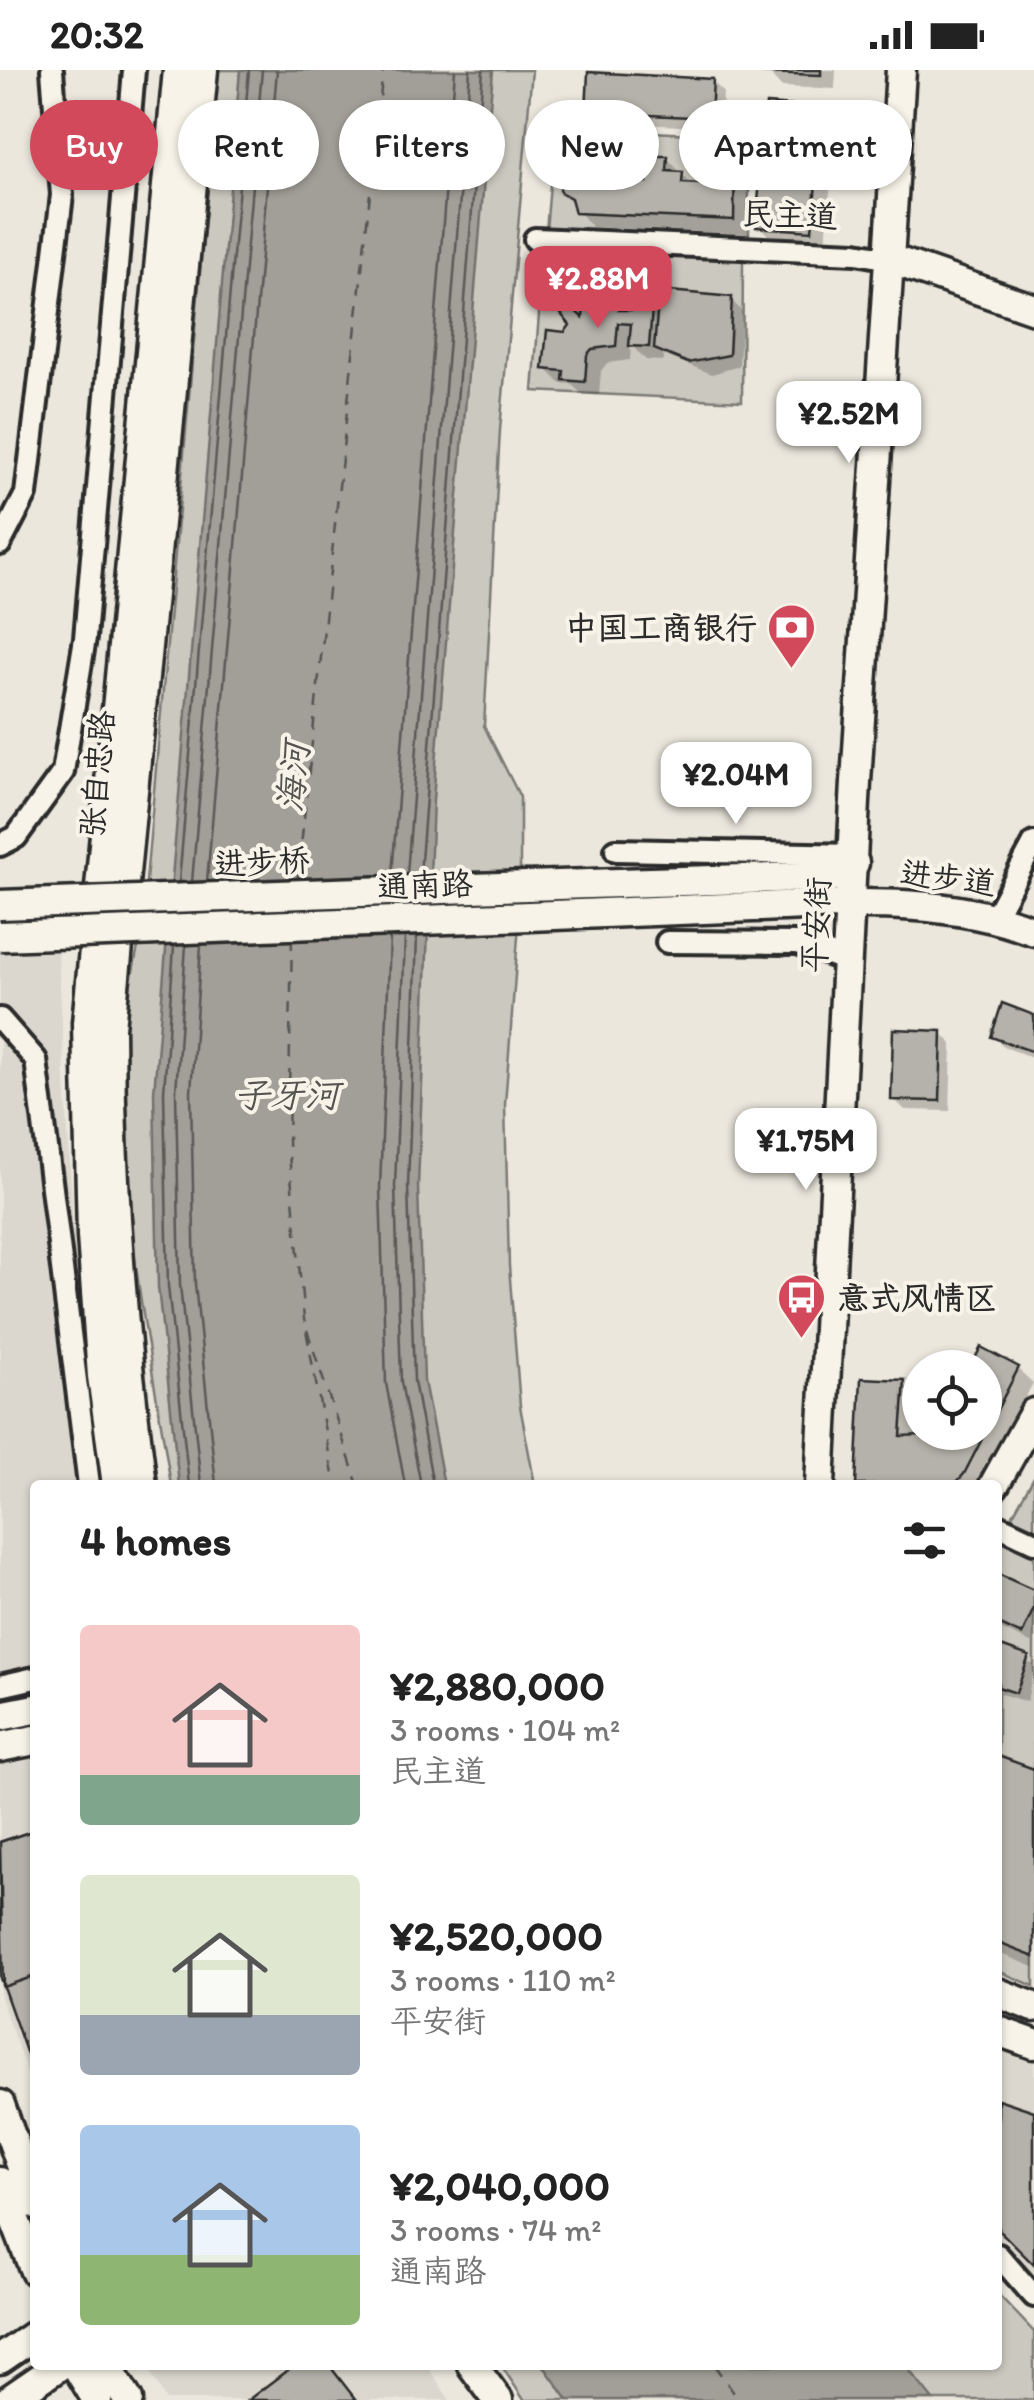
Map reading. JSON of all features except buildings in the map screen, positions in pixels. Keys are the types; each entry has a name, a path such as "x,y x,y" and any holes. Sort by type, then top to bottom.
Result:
{"street":[{"path":"0,544 26,494 62,195 52,70"},
{"path":"0,845 16,836 63,772 85,638 134,70"},
{"name":"张自忠路","path":"116,1480 102,1376 92,1236 87,1022 178,70"},
{"name":"张自忠路","path":"141,1480 117,1254 110,1145 110,1028 202,70"},
{"name":"平安街","path":"820,1480 900,70"},
{"name":"民主道","path":"535,239 856,253 890,259 1034,310"},
{"path":"995,916 1034,843"},
{"path":"616,850 854,859"},
{"name":"进步桥","path":"0,905 834,876 854,859"},
{"name":"进步道","path":"852,904 945,906 995,916 1034,931"},
{"name":"通南路","path":"0,936 852,904"},
{"path":"667,942 798,943 850,962"},
{"path":"0,1018 36,1060 88,1480"},
{"path":"997,1480 1034,1413"},
{"path":"1002,1527 1034,1542"},
{"path":"0,1686 30,1679"},
{"path":"0,1716 30,1710"},
{"path":"0,1747 30,1741"},
{"path":"1002,1995 1034,2007"},
{"path":"1002,2032 1034,2044"},
{"path":"0,2105 30,2190"},
{"path":"0,2182 30,2258"},
{"path":"1002,2260 1034,2296"},
{"path":"0,2359 30,2338"},
{"path":"9,2400 53,2370"},
{"path":"79,2370 97,2400"},
{"path":"109,2370 128,2400"},
{"path":"455,2370 475,2400"},
{"path":"476,2370 498,2400"}],"shaded area":[{"name":"子牙河","path":"218,70 532,70 529,100 525,100 525,149 500,430 484,726 520,797 520,911 505,1104 509,1266 520,1406 534,1480 170,1480 143,1316 123,1144 122,1088 129,992 142,926 207,190 319,190 319,100 215,100"},
{"path":"659,132 679,133 679,190 749,190 749,240 546,231 550,190 659,190"},
{"path":"544,250 743,259 742,401 533,391"},
{"path":"58,952 73,1222 100,1480 30,1480 30,1685 0,1691 0,954"},
{"path":"1034,1477 1034,1986 1002,1973 1002,1534"},
{"path":"30,1760 30,2081 0,1998 0,1765"},
{"path":"1002,2047 1034,2059 1034,2278 1002,2246"},
{"path":"1002,2298 1034,2332 1034,2400 524,2400 504,2370 1002,2370"},
{"path":"149,2370 429,2370 450,2400 166,2400"}],"water":[{"name":"子牙河","path":"240,70 493,70 491,100 339,100 339,190 483,190 433,800 418,1186 424,1381 443,1480 178,1480 158,1287 154,1092 230,190 319,190 319,100 237,100"},
{"path":"547,2370 909,2370 933,2400 568,2400"}],"ferry route":[{"path":"297,884 383,70"},
{"path":"292,937 288,1143 304,1319 334,1480"},
{"path":"307,1330 356,1480"},
{"path":"718,2370 739,2400"}],"place":[{"name":"中国工商银行","path":"792,670"},
{"name":"意式风情区","path":"802,1340"}],"water label":[{"name":"海河","path":"293,777"}]}
